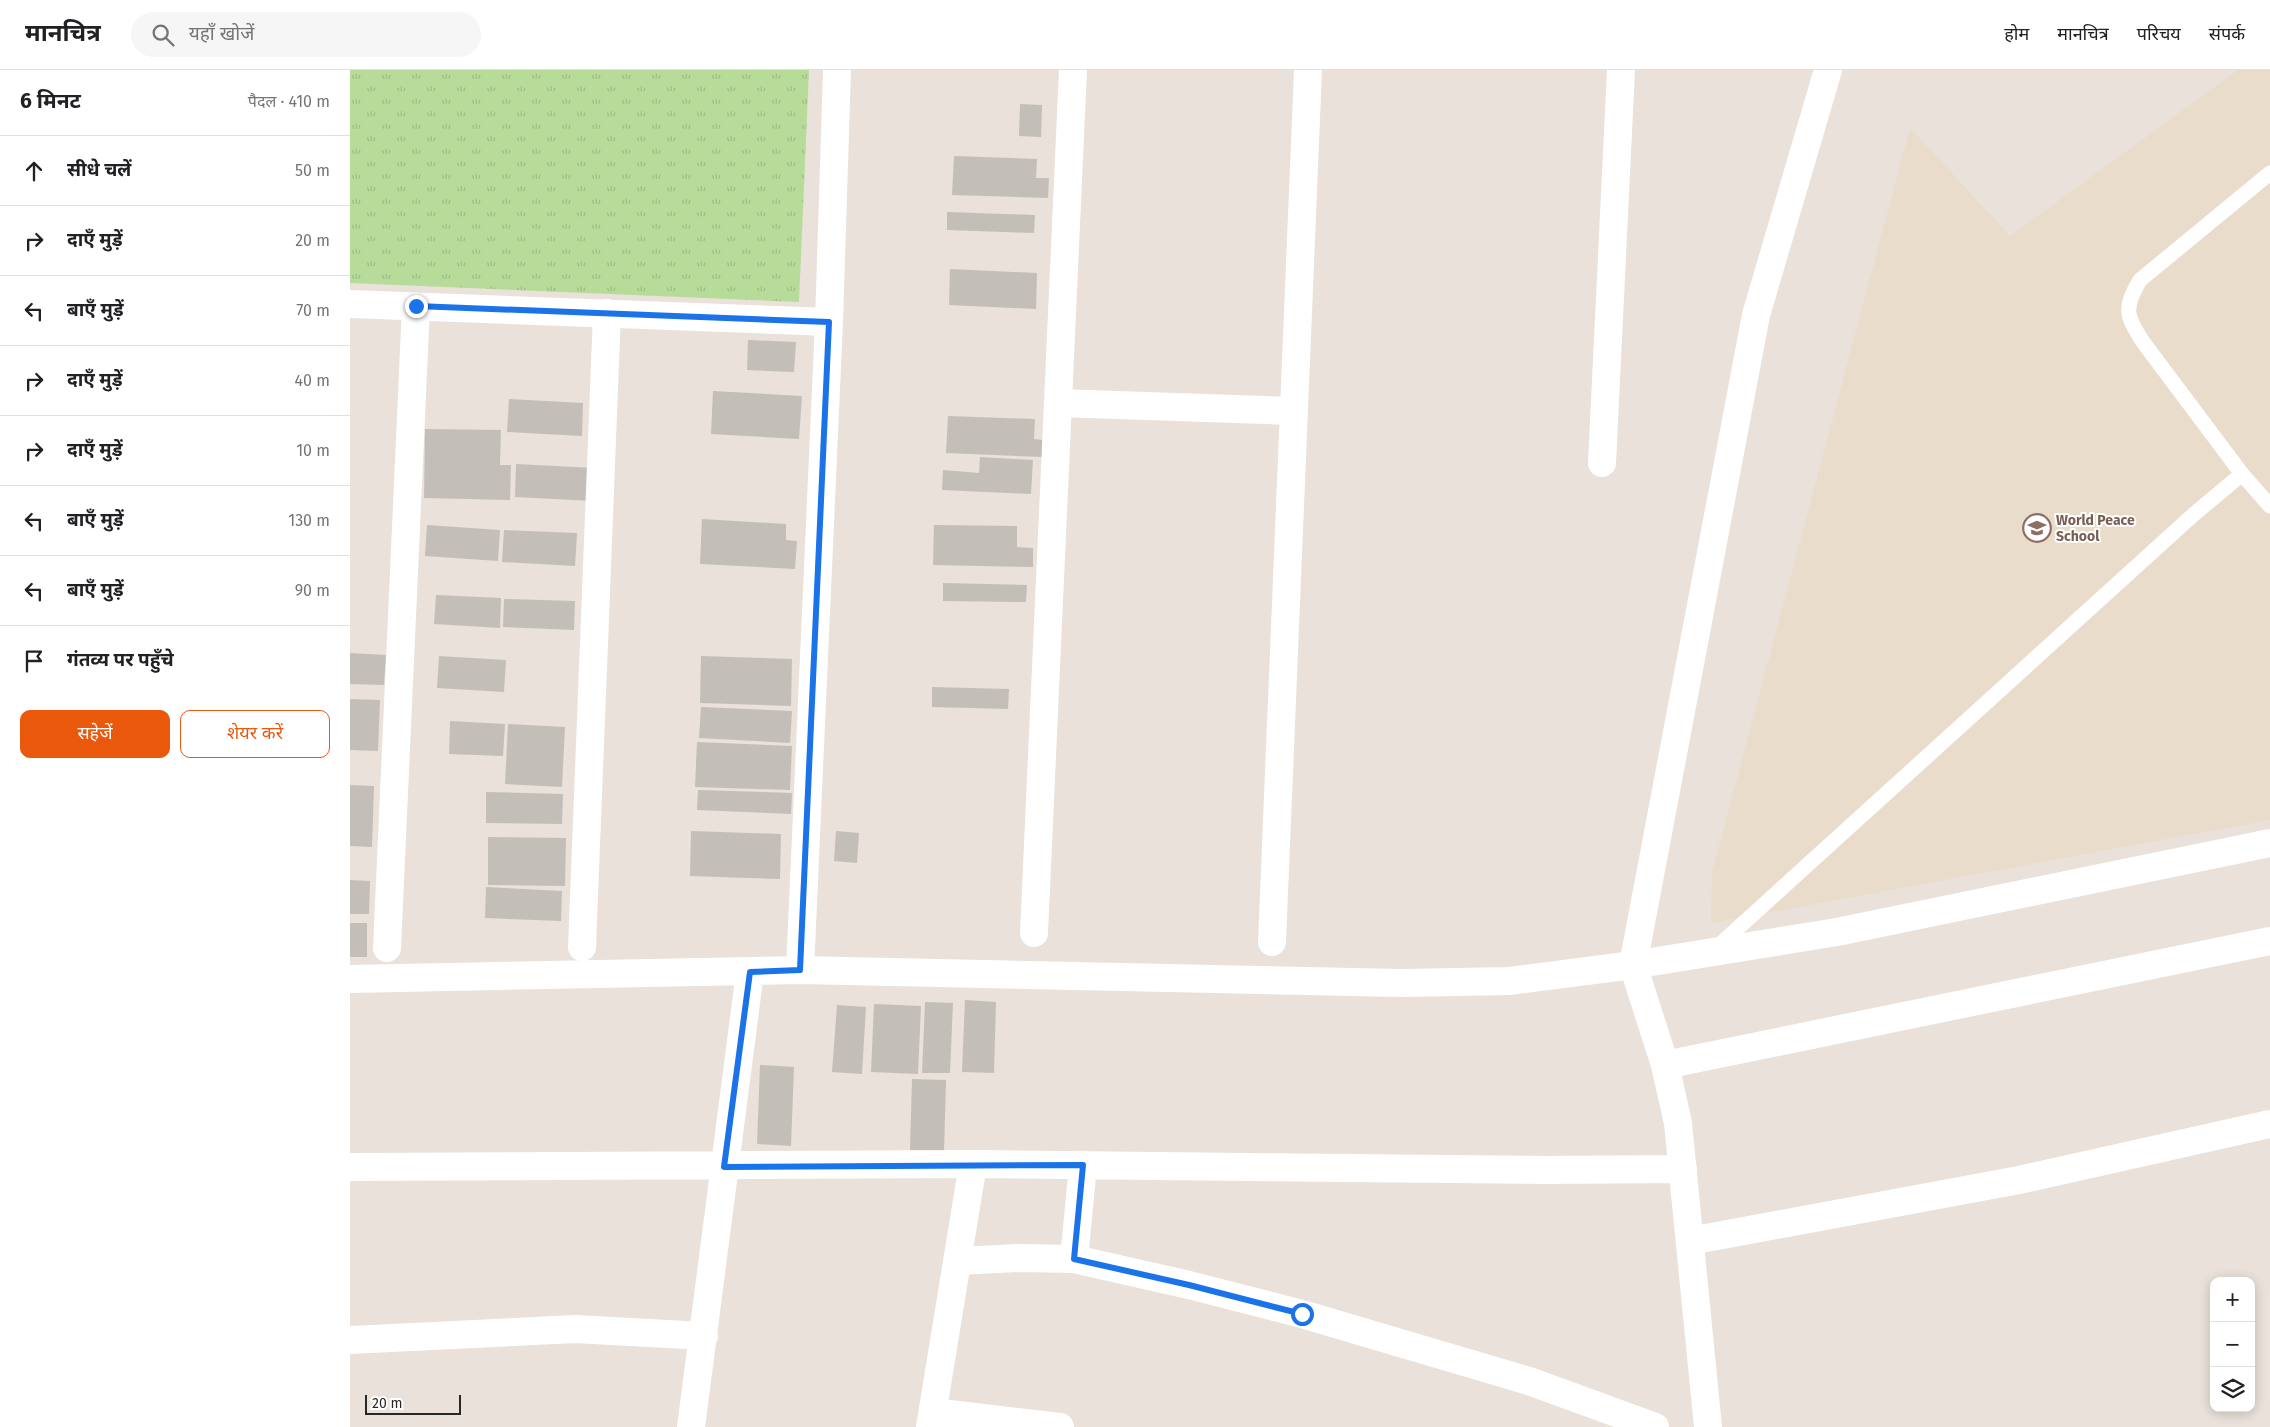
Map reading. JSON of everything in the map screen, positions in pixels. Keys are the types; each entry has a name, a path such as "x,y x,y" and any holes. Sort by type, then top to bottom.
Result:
{"street":[{"path":"800,970 829,322 837,70"},
{"path":"1034,933 1073,70"},
{"path":"1272,942 1308,70"},
{"path":"1602,463 1621,70"},
{"path":"1708,1427 1678,1123 1666,1065 1633,965 1756,315 1828,70"},
{"path":"350,304 829,322"},
{"path":"387,948 416,306"},
{"path":"582,947 608,313"},
{"path":"1058,403 1293,411"},
{"path":"350,979 800,970 1402,983 1509,981 1633,965 1837,932 2270,843"},
{"path":"1666,1065 2270,941"},
{"path":"691,1427 750,972"},
{"path":"1690,1241 2019,1180 2270,1124"},
{"path":"350,1168 973,1164 1543,1170 1683,1169"},
{"path":"973,1164 931,1419 1060,1427"},
{"path":"1074,1259 1083,1165"},
{"path":"957,1261 1020,1258 1074,1259 1189,1285 1302,1314 1529,1381 1655,1427"},
{"path":"350,1340 574,1329 704,1336"}],"lane":[{"path":"2270,173 2140,280 2130,298 2129,319 2142,342 2242,474 2270,506"},
{"path":"1711,953 2186,522 2242,474"}],"shaded area":[{"name":"World Peace School","path":"2238,70 2270,70 2270,820 1711,923 1712,873 1910,128 2010,236"}],"green space":[{"path":"350,70 809,70 799,302 350,283"}],"building":[{"path":"1020,104 1042,105 1041,137 1019,136"},
{"path":"954,156 1037,159 1036,178 1049,178 1048,198 952,195"},
{"path":"947,212 1035,215 1034,233 947,230"},
{"path":"950,269 1037,273 1036,309 949,305"},
{"path":"748,340 796,342 794,372 747,370"},
{"path":"713,391 802,396 799,439 711,434"},
{"path":"509,399 583,403 582,436 507,432"},
{"path":"948,416 1035,419 1034,439 1043,440 1043,457 946,453"},
{"path":"425,429 501,430 500,465 511,465 510,500 424,498"},
{"path":"980,457 1033,460 1031,494 942,490 943,470 979,473"},
{"path":"516,464 594,468 593,501 515,497"},
{"path":"702,519 786,524 786,540 797,541 795,569 700,564"},
{"path":"427,525 500,530 498,561 425,556"},
{"path":"934,525 1017,526 1017,547 1033,548 1033,567 933,565"},
{"path":"504,530 577,533 575,566 502,562"},
{"path":"943,583 1027,585 1026,602 943,601"},
{"path":"436,595 501,598 500,628 434,624"},
{"path":"504,599 575,601 574,630 503,627"},
{"path":"350,653 386,655 384,685 350,684"},
{"path":"439,656 506,660 504,692 437,688"},
{"path":"701,656 792,659 791,706 700,703"},
{"path":"932,687 1009,689 1008,709 932,707"},
{"path":"350,699 380,700 378,751 350,750"},
{"path":"701,707 792,711 790,743 699,738"},
{"path":"450,721 505,724 503,756 449,754"},
{"path":"508,724 565,727 562,787 505,784"},
{"path":"697,742 792,746 790,790 695,787"},
{"path":"350,785 374,786 372,847 350,846"},
{"path":"698,790 792,793 791,814 697,810"},
{"path":"486,792 563,794 562,824 486,823"},
{"path":"691,831 781,834 780,879 690,876"},
{"path":"836,831 859,833 857,863 834,861"},
{"path":"488,837 566,838 565,886 488,885"},
{"path":"350,880 370,881 369,914 350,914"},
{"path":"486,887 562,891 561,921 485,918"},
{"path":"350,923 367,923 367,957 350,957"},
{"path":"965,1000 996,1002 994,1073 962,1072"},
{"path":"925,1002 953,1003 950,1073 922,1073"},
{"path":"874,1004 921,1006 918,1074 871,1072"},
{"path":"837,1005 866,1007 862,1074 832,1072"},
{"path":"760,1065 794,1067 791,1146 757,1144"},
{"path":"912,1079 946,1080 944,1151 910,1150"}],"place":[{"name":"World Peace School","path":"2037,528"}],"route":[{"path":"416,306 829,322 800,970 750,972 724,1167 973,1164 1083,1165 1074,1259 1189,1285 1302,1314"}]}
